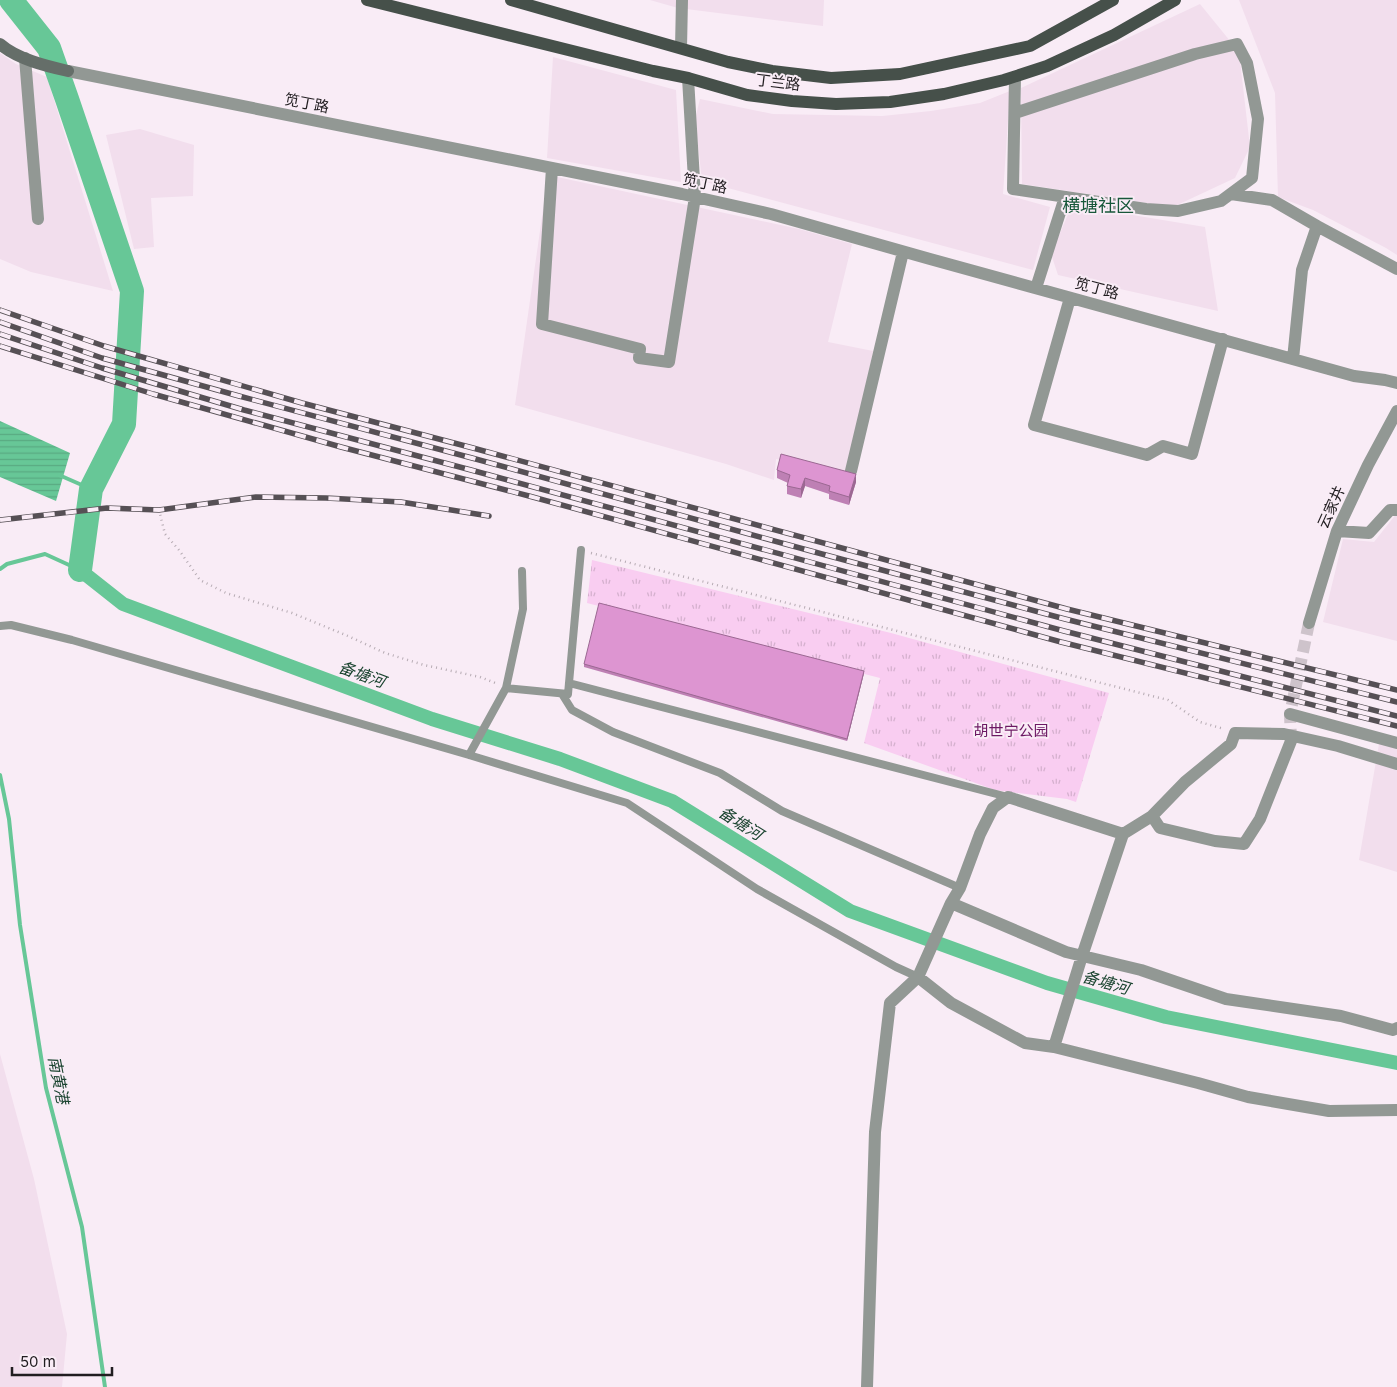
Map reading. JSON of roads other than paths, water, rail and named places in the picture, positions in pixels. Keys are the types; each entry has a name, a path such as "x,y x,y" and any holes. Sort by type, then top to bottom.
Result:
{"main road":[{"name":"丁兰路","path":"367,0 688,78 747,95 836,104 890,102 944,94 1015,77 1047,66 1114,35 1175,0"},
{"name":"丁兰路","path":"511,0 728,62 772,71 831,78 900,74 1030,46 1113,0"}],"street":[{"path":"682,0 682,48"},
{"name":"笕丁路","path":"0,44 44,66 771,214 1354,376 1397,383"},
{"path":"1014,113 1195,54 1237,44 1247,63 1258,119 1252,178 1221,201 1178,211 1013,189 1014,113 1015,77"},
{"path":"25,58 38,219"},
{"path":"552,168 542,324 640,349 639,358 669,362 695,197 688,78"},
{"path":"1231,194 1272,200 1397,269"},
{"path":"1036,288 1065,197"},
{"path":"1293,359 1302,270 1317,226"},
{"path":"851,471 903,252"},
{"path":"1070,298 1034,426 1147,455 1164,446 1192,454 1223,339"},
{"name":"云家井","path":"1309,623 1336,531 1397,411"},
{"path":"1336,531 1369,533 1390,510 1397,510"},
{"path":"1290,714 1397,743"},
{"path":"1054,1047 1123,834 1152,816 1185,782 1231,744 1235,733 1284,734 1338,746 1397,764"},
{"path":"1152,816 1160,828 1215,841 1244,844 1260,819 1291,741"},
{"path":"867,1387 875,1132 890,1003 919,974 951,903 960,888 980,834 993,808 1008,797 1123,834"},
{"path":"951,903 1066,952 1141,970 1226,999 1341,1016 1393,1030 1397,1028"},
{"path":"919,974 951,1003 1025,1044 1054,1047 1248,1097 1329,1111 1397,1110"}],"lane":[{"path":"506,688 568,694 581,550"},
{"path":"469,755 506,688 523,609 522,571"},
{"path":"0,626 11,625 72,640 627,802 757,890 896,967 919,974"},
{"path":"569,684 1008,797"},
{"path":"562,694 572,710 613,732 720,773 782,811 960,888"}],"waterway":[{"path":"11,0 49,48 132,291 124,424 91,489 80,570"},
{"path":"59,475 91,489"},
{"name":"南黄港","path":"0,569 7,564 45,554 80,570"},
{"name":"备塘河","path":"80,570 123,604 432,719 560,759 672,801 850,911 1047,983 1166,1017 1397,1063"},
{"name":"南黄港","path":"0,775 9,819 20,925 46,1088 82,1227 105,1387"}],"tunnel":[{"path":"1291,741 1290,714 1309,623"}],"railway":[{"path":"0,310 104,346 302,403 1067,609 1397,690"},
{"path":"0,322 102,358 239,396 1065,619 1397,702"},
{"path":"0,334 102,368 244,410 1064,631 1397,716"},
{"path":"0,346 153,394 341,447 529,496 1061,642 1397,726"},
{"path":"0,520 107,508 159,510 256,497 401,502 489,516"}],"district":[{"name":"横塘社区","path":"1098,205"}],"park label":[{"name":"胡世宁公园","path":"1011,730"}]}
